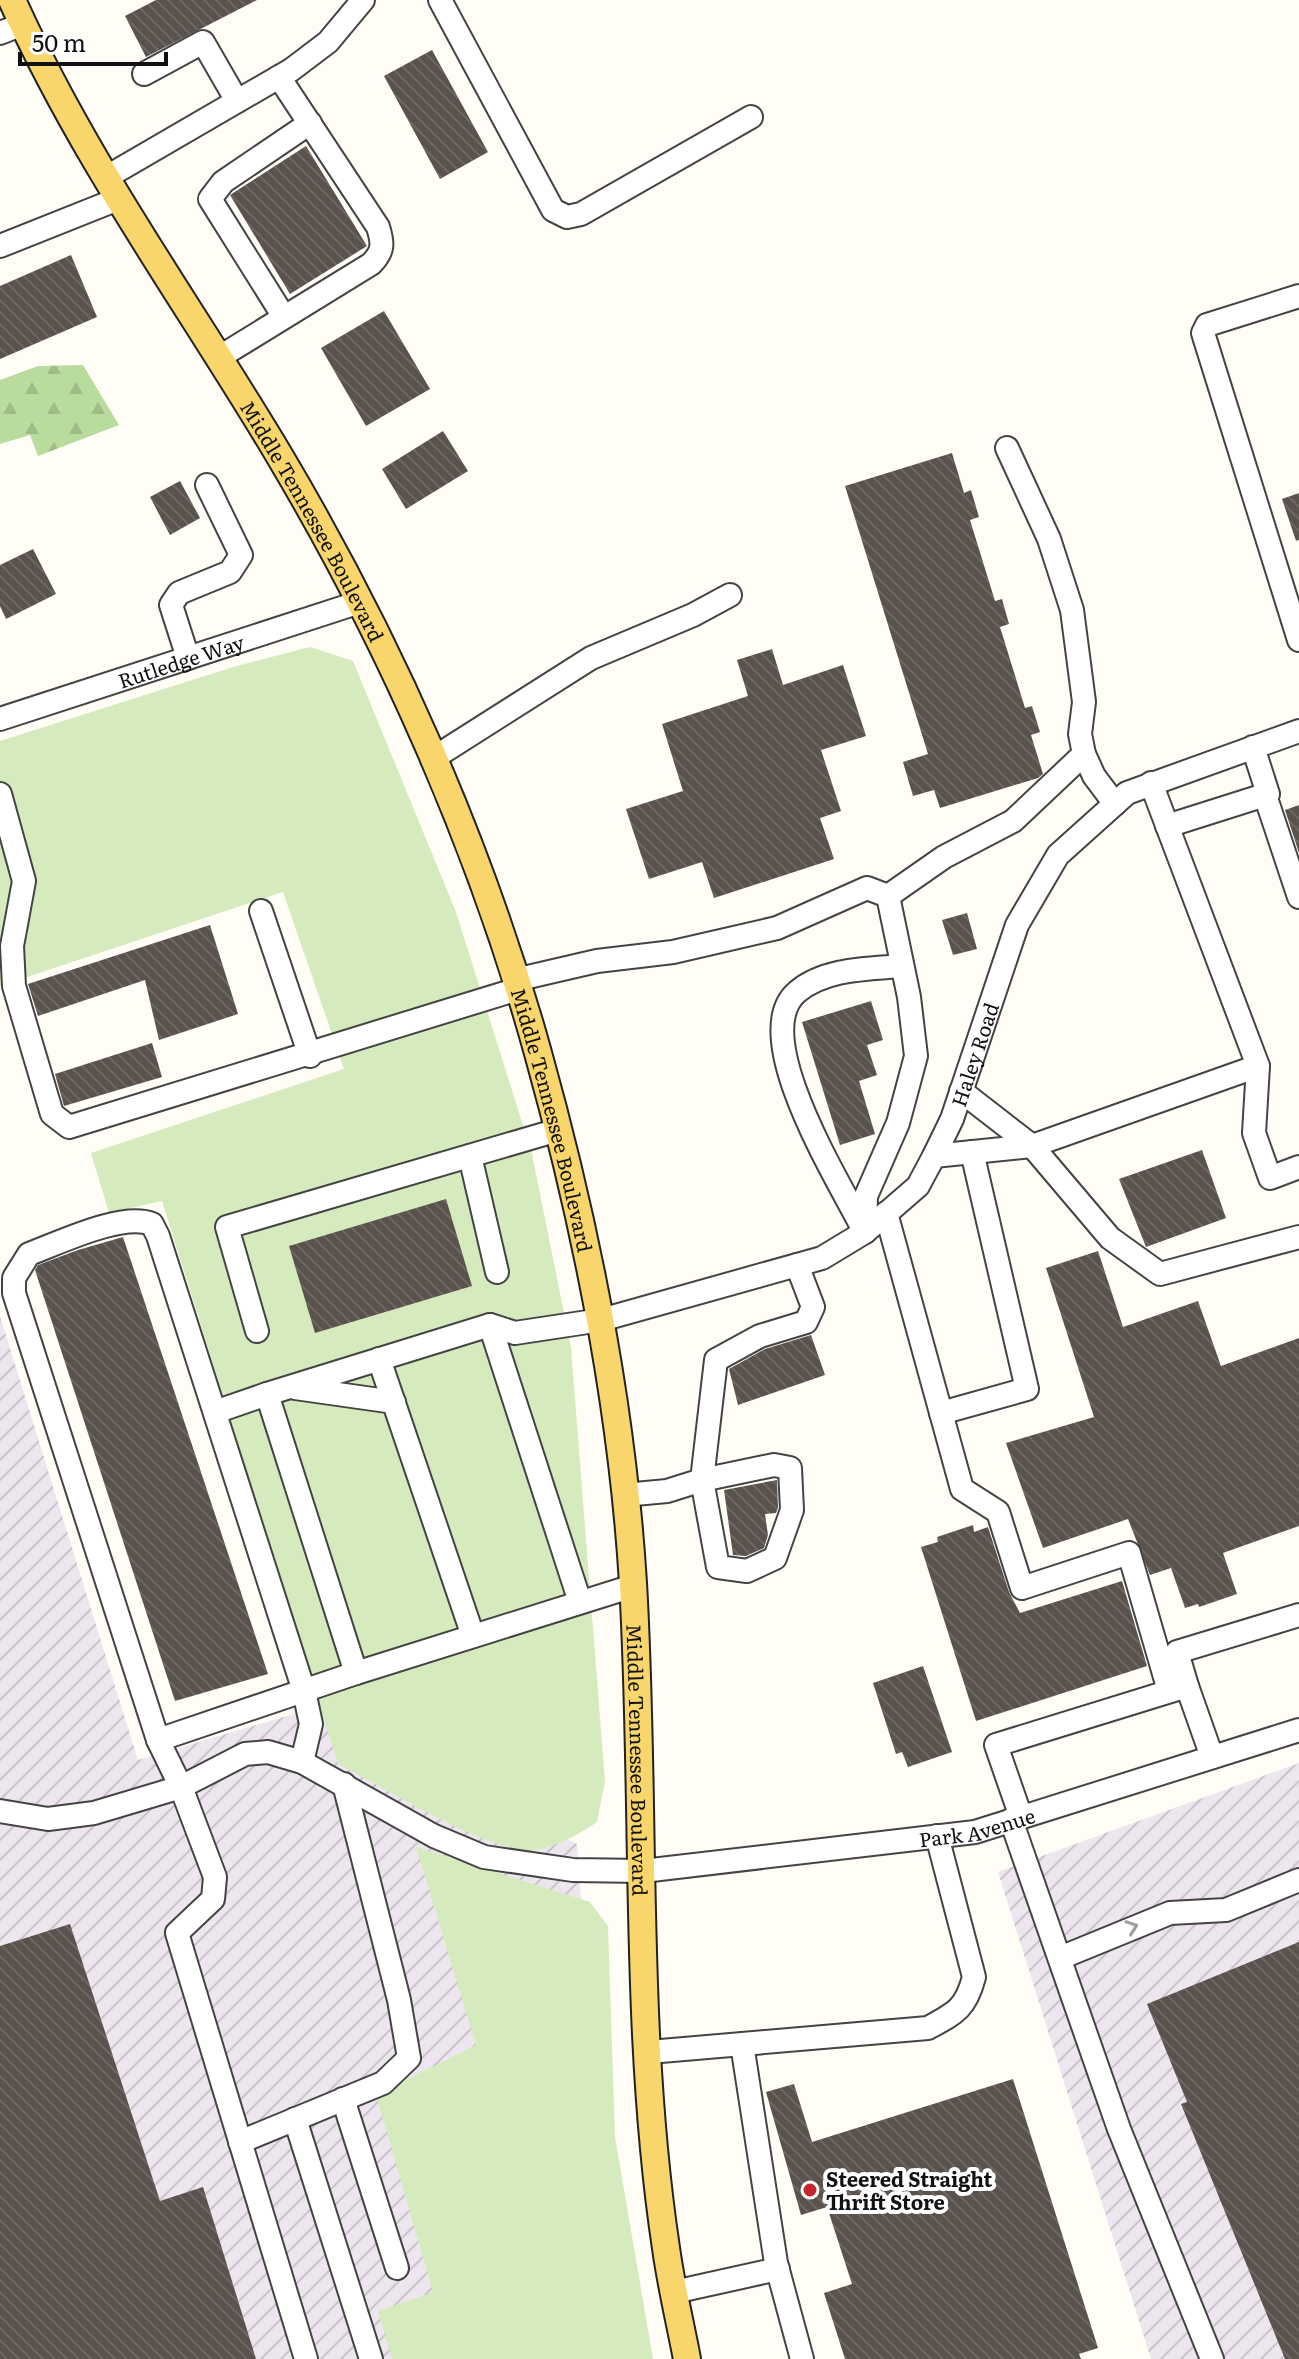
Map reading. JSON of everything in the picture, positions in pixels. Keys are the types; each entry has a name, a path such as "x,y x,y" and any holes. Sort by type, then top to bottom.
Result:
{"main road":[{"name":"Middle Tennessee Boulevard","path":"12,0 11,29 279,456 360,602 432,759 496,920 558,1130 601,1320 624,1495 633,1586 649,2052 666,2247 687,2359"}],"street":[{"path":"0,246 112,188 237,101 279,77 328,42 363,0"},
{"path":"440,0 553,210 567,217 581,214 751,117"},
{"path":"144,74 203,42 237,101"},
{"path":"218,358 371,264 380,255 383,243 378,227 279,77"},
{"path":"284,317 210,199 223,182 310,123"},
{"path":"1299,296 1207,325 1203,333 1299,640"},
{"path":"1007,448 1049,539 1072,610 1084,702 1080,734 1084,754 1094,776 1115,804"},
{"path":"188,658 171,605 179,593 230,572 241,555 207,485"},
{"path":"432,759 591,658 693,615 730,595"},
{"name":"Rutledge Way","path":"0,719 360,602"},
{"name":"Haley Road","path":"490,1325 515,1333 601,1320 822,1258 865,1232 918,1186 934,1156 961,1091 1017,925 1058,855 1127,793 1299,731"},
{"path":"1167,826 1268,794 1253,747"},
{"path":"888,896 944,857 1013,821 1084,754"},
{"path":"1151,783 1258,1066 1254,1133 1270,1178 1299,1167"},
{"path":"0,794 24,881 12,946 14,986 52,1114 69,1127 310,1056 516,985 597,961 673,952 777,928 867,888 888,896"},
{"path":"1265,795 1299,897"},
{"path":"865,1232 866,1196 898,1123 916,1056 888,896"},
{"path":"261,911 310,1056"},
{"path":"865,1232 798,1099 783,1053 782,1017 797,992 842,971 902,966"},
{"path":"934,1156 1032,1146 1258,1066"},
{"path":"961,1091 1032,1146 1110,1238 1160,1274 1299,1237"},
{"path":"257,1331 227,1227 558,1130"},
{"path":"941,1413 1027,1389 972,1152"},
{"path":"470,1156 497,1272"},
{"path":"886,1213 962,1489 998,1512 1022,1588 1129,1553 1178,1688 1212,1757"},
{"path":"302,1762 311,1724 304,1691 152,1224 141,1220 124,1221 29,1254 21,1263 14,1293 158,1740 181,1787 215,1877 213,1899 177,1933 306,2359"},
{"path":"624,1495 667,1491 702,1480 774,1465 790,1468 792,1510 775,1558 747,1571 718,1567 702,1480 716,1360 760,1336 806,1322 813,1307 797,1265"},
{"path":"215,1412 490,1325 580,1602"},
{"path":"379,1359 473,1636"},
{"path":"290,1387 394,1402"},
{"path":"267,1394 356,1673"},
{"path":"158,1740 356,1673 633,1586"},
{"path":"1178,1688 1177,1652 1299,1615"},
{"path":"1178,1688 996,1745 1060,1958 1119,2129 1212,2359"},
{"name":"Park Avenue","path":"0,1811 48,1819 94,1813 181,1787 245,1754 268,1752 302,1762 434,1836 484,1857 573,1870 643,1871 975,1832 1299,1730"},
{"path":"240,2142 383,2083 409,2058 399,2000 344,1784"},
{"path":"649,2052 928,2028 953,2015 968,2000 974,1977 937,1836"},
{"path":"1060,1958 1170,1913 1226,1910 1299,1880"},
{"path":"742,2044 778,2269 802,2359"},
{"path":"343,2099 397,2268"},
{"path":"295,2119 371,2359"},
{"path":"674,2292 778,2269"}],"shaded area":[{"path":"0,1316 138,1760 307,1710 577,1844 604,2230 636,2359 0,2359"},
{"path":"1299,1763 1299,2359 1151,2359 998,1872"}],"green space":[{"path":"83,365 119,425 38,456 30,435 0,444 0,380 38,366"},
{"path":"310,647 353,661 456,912 532,1154 571,1348 605,1781 597,1822 568,1839 535,1850 516,1849 465,1831 338,1764 162,1201 109,1213 91,1153 344,1069 283,892 0,986 0,741 233,667"},
{"path":"416,1847 590,1902 608,1926 615,2137 653,2359 392,2359 378,2311 433,2292 376,2095 476,2045"}],"building":[{"path":"156,0 257,0 146,57 125,16"},
{"path":"432,50 488,152 440,179 384,76"},
{"path":"306,146 367,246 290,294 230,195"},
{"path":"71,255 97,317 0,359 0,286"},
{"path":"384,311 430,389 366,426 321,348"},
{"path":"443,431 468,471 406,509 382,469"},
{"path":"952,453 964,493 971,490 979,517 970,520 995,601 1002,599 1009,624 1000,627 1025,708 1032,706 1040,732 1031,735 1043,774 940,808 934,790 913,796 903,762 928,754 845,486"},
{"path":"180,481 200,518 170,535 150,497"},
{"path":"1299,493 1299,540 1296,541 1282,499"},
{"path":"33,549 56,594 6,619 0,606 0,565"},
{"path":"772,649 783,685 843,665 866,736 821,750 841,811 820,818 834,859 714,898 702,862 649,879 626,809 683,791 662,724 748,696 737,660"},
{"path":"1299,805 1299,853 1285,810"},
{"path":"967,913 977,949 953,955 942,920"},
{"path":"210,925 238,1014 159,1040 145,980 38,1016 28,984"},
{"path":"871,1001 883,1040 867,1045 877,1075 859,1081 875,1134 840,1145 802,1022"},
{"path":"152,1043 162,1077 64,1106 55,1074"},
{"path":"1202,1150 1226,1218 1146,1247 1119,1179"},
{"path":"446,1199 472,1286 315,1333 289,1246"},
{"path":"123,1237 268,1674 175,1701 35,1270 38,1265 78,1250"},
{"path":"1098,1251 1123,1327 1198,1301 1221,1366 1299,1338 1299,1526 1223,1553 1237,1594 1199,1607 1198,1604 1185,1608 1171,1568 1150,1575 1128,1519 1043,1548 1006,1443 1094,1417 1046,1268"},
{"path":"811,1335 825,1375 738,1405 729,1369 765,1349"},
{"path":"777,1480 778,1508 776,1513 765,1514 768,1535 764,1548 746,1556 733,1555 724,1490"},
{"path":"973,1525 974,1532 988,1527 1009,1592 1020,1613 1122,1581 1147,1666 976,1721 921,1547 938,1542 937,1537"},
{"path":"923,1666 952,1752 908,1767 902,1752 896,1754 873,1683"},
{"path":"70,1924 160,2201 203,2187 256,2359 0,2359 0,1946"},
{"path":"1299,1942 1299,2359 1285,2359 1181,2104 1187,2102 1147,2004"},
{"path":"1013,2079 1098,2348 1079,2354 1081,2359 845,2359 824,2293 852,2284 827,2207 801,2215 766,2092 794,2084 812,2142"}],"place":[{"name":"Steered Straight Thrift Store","path":"810,2190"}]}
